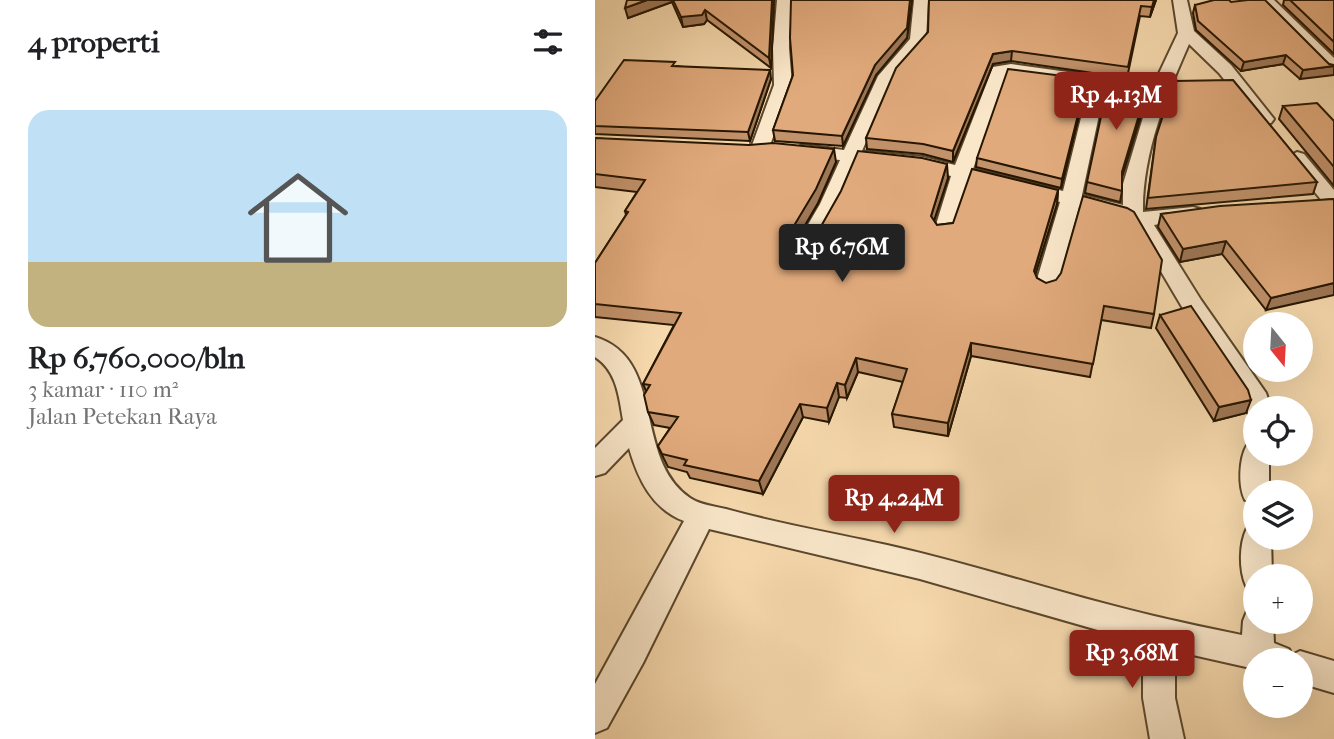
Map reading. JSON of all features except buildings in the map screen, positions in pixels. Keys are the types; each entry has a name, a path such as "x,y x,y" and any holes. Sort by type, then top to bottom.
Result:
{"street":[{"path":"784,0 781,48 783,85 766,148 923,163 1071,198 1137,217 1216,210"},
{"path":"796,264 830,204 886,76 918,40 921,0"},
{"path":"1180,0 1186,33 1160,90 1133,184 1137,217 1254,396"},
{"path":"1265,0 1334,67"},
{"path":"1186,33 1225,69 1333,202"},
{"path":"944,231 985,104 999,71 1011,69 1160,90"},
{"path":"1047,286 1098,81"},
{"path":"1307,203 1333,202"},
{"path":"595,346 614,358 622,369 630,387 647,470 663,494 681,507 702,515 895,560 1159,632 1243,651"},
{"path":"595,465 636,424"},
{"path":"595,716 632,652 702,515"},
{"path":"1159,632 1159,698 1167,739"},
{"path":"1313,671 1334,677"}]}
